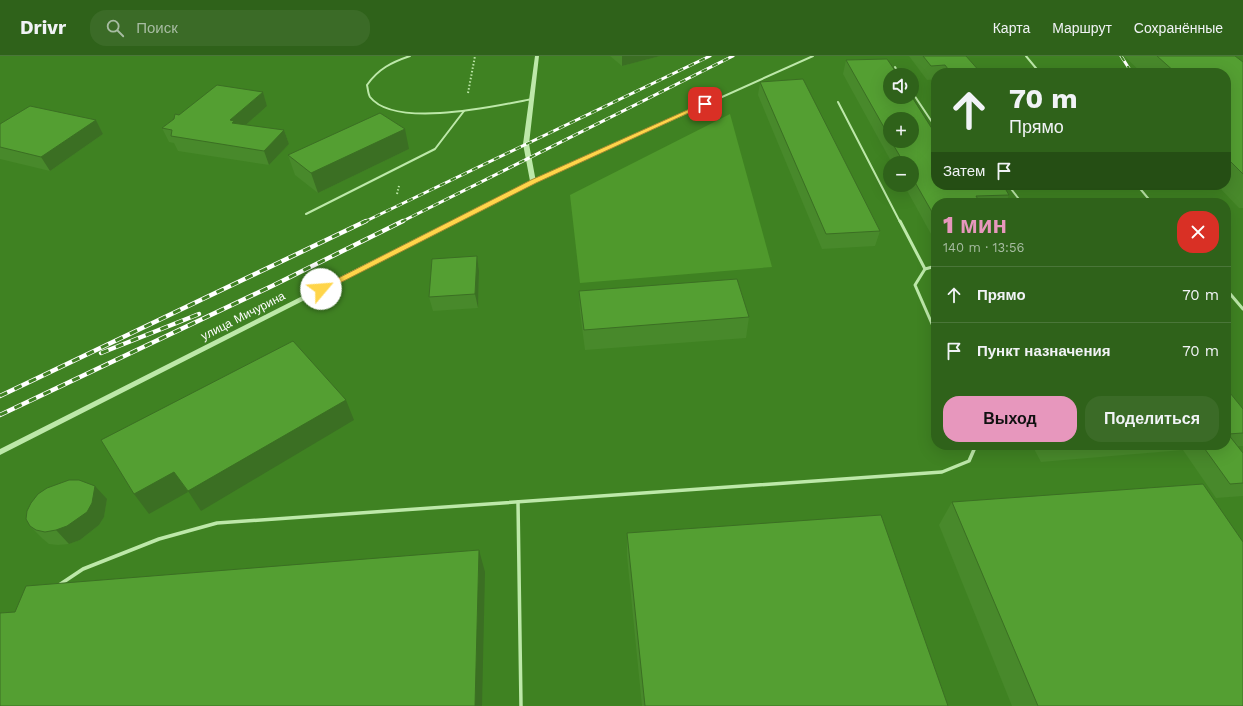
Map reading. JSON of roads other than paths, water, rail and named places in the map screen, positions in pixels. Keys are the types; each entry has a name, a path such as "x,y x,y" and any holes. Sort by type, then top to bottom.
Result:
{"street":[{"path":"534,182 526,144 537,56"},
{"name":"улица Мичурина","path":"0,452 534,182"}],"lane":[{"path":"410,56 390,63 374,73 367,85 370,97 382,107 403,113 428,114 464,111 532,99"},
{"path":"534,182 813,56"},
{"path":"1026,56 1036,68"},
{"path":"838,102 925,269"},
{"path":"919,102 931,120"},
{"path":"306,214 434,149 464,111"},
{"path":"1012,190 1018,198"},
{"path":"1141,190 1148,198"},
{"path":"931,267 925,269 915,285 931,322"},
{"path":"1231,295 1243,309"},
{"path":"57,586 83,569 159,539 217,523 942,472 969,461 974,450"},
{"path":"518,502 521,706"}],"railway":[{"path":"364,222 710,56"},
{"path":"403,221 733,56"},
{"path":"1121,56 1129,68"},
{"path":"0,396 366,221"},
{"path":"0,415 272,286 403,221"},
{"path":"101,353 199,314"}]}
